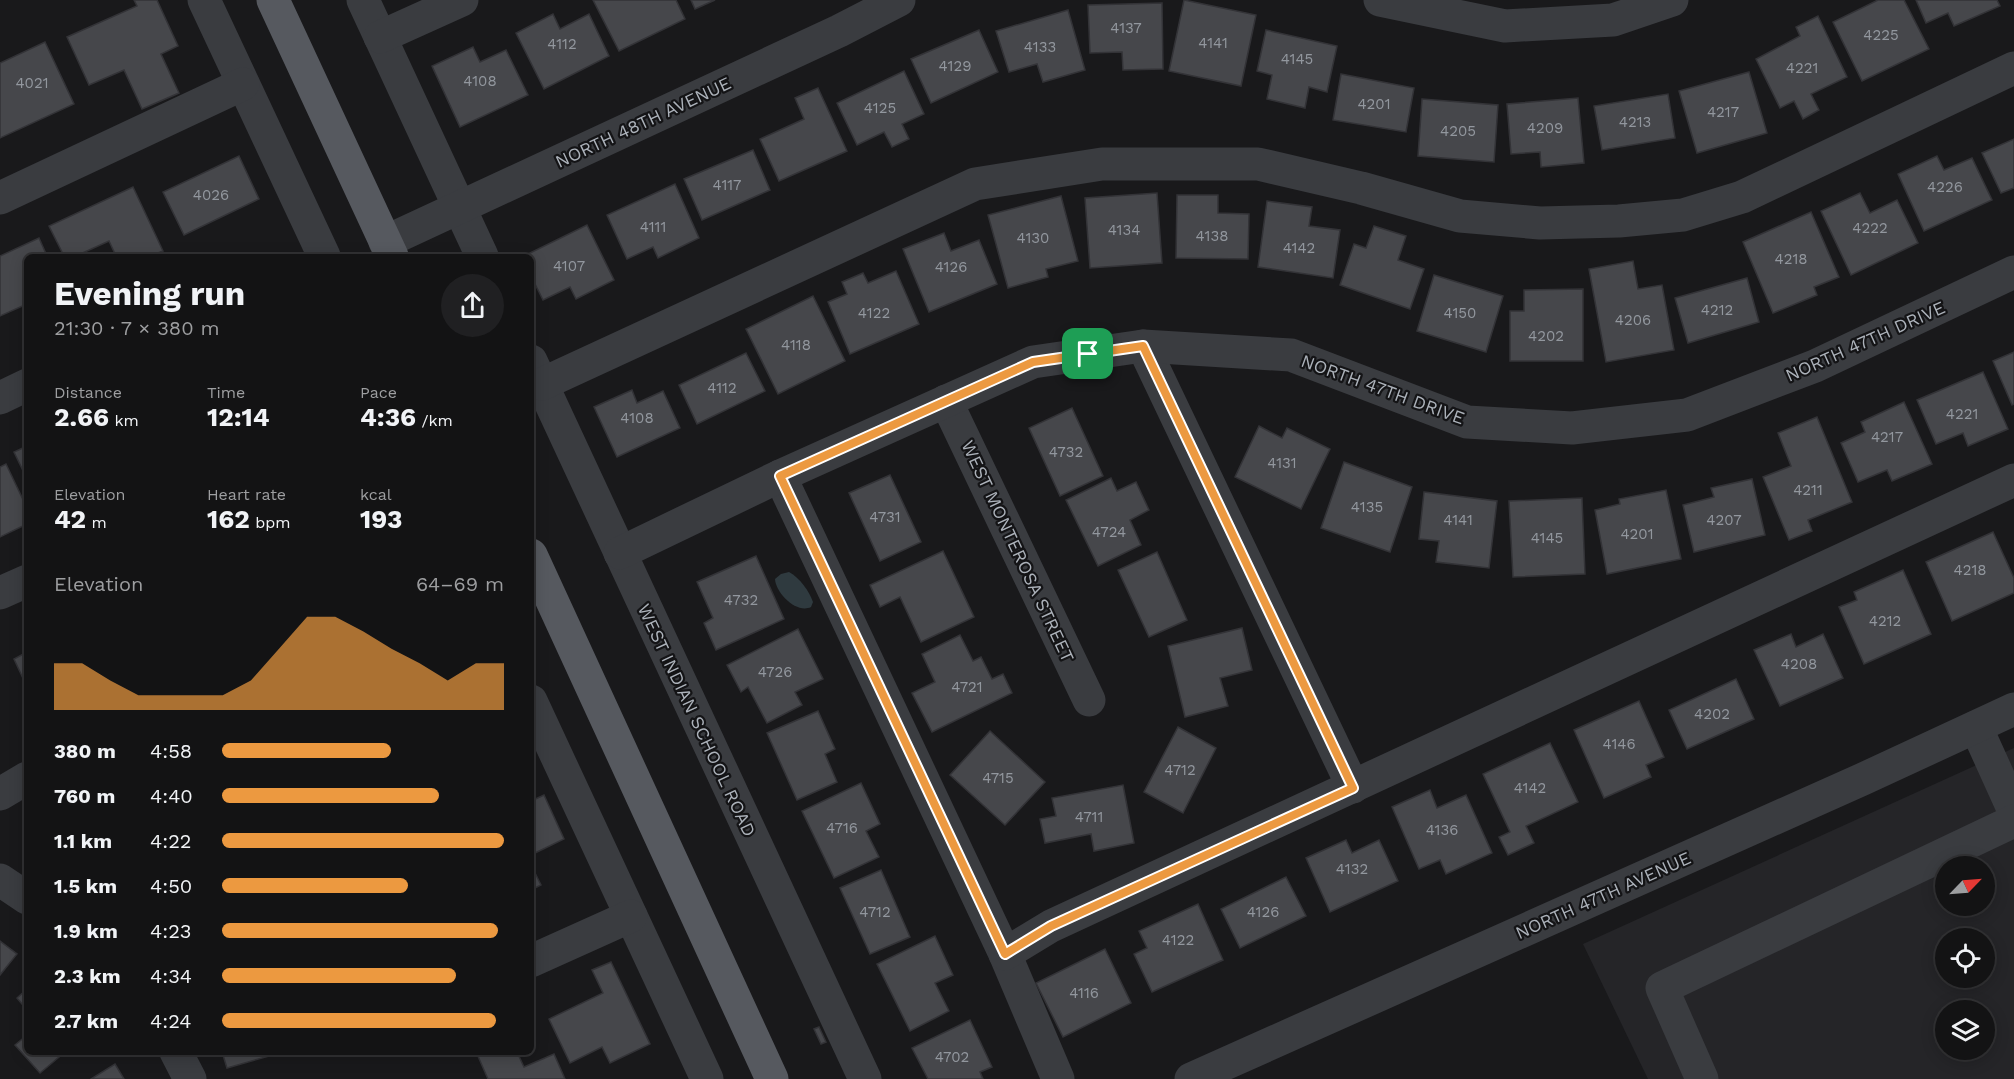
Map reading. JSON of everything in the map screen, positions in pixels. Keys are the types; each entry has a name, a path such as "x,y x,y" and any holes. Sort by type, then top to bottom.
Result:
{"main road":[{"path":"273,0 389,249"},
{"path":"534,562 772,1079"}],"street":[{"path":"204,0 317,254"},
{"path":"363,0 481,254"},
{"path":"380,37 462,0"},
{"name":"NORTH 48TH AVENUE","path":"389,249 459,207 839,31 899,0"},
{"path":"1380,0 1505,26 1613,20 1672,0"},
{"path":"536,372 975,184 1102,164 1258,164 1361,188 1460,216 1540,223 1619,221 1683,215 1742,197 2014,68"},
{"path":"0,198 243,84"},
{"name":"NORTH 47TH DRIVE","path":"620,553 780,476 1033,362 1143,346 1291,355 1467,422 1572,428 1687,415 1815,366 2014,272"},
{"path":"1143,346 1353,788"},
{"name":"WEST INDIAN SCHOOL ROAD","path":"536,372 865,1079"},
{"path":"0,398 24,386"},
{"name":"WEST MONTEROSA STREET","path":"946,401 1089,700"},
{"path":"780,476 1005,954 1058,1079"},
{"path":"1005,954 1051,926 2014,480"},
{"path":"0,593 24,582"},
{"name":"NORTH 47TH AVENUE","path":"1191,1079 1852,784 2014,709"},
{"path":"534,715 540,744 631,916 707,1079"},
{"path":"1976,727 2014,811"},
{"path":"0,794 24,780"},
{"path":"1702,1079 1662,988 2014,821"},
{"path":"0,880 24,896"},
{"path":"534,960 631,916"},
{"path":"178,1055 190,1079"}],"shaded area":[{"path":"789,572 807,589 813,602 811,607 800,608 794,605 779,591 775,579"},
{"path":"2014,748 2014,1079 1648,1079 1583,944"}],"building":[{"path":"134,0 157,0 178,46 161,54 179,93 142,109 124,70 89,85 67,37 137,6"},
{"path":"593,0 676,0 685,19 619,51"},
{"path":"691,0 715,0 695,9"},
{"path":"1184,0 1256,15 1241,86 1169,71"},
{"path":"1878,0 1904,0 1929,49 1862,81 1833,22"},
{"path":"1916,0 1997,0 2000,6 1954,26 1948,13 1926,23"},
{"path":"1162,3 1163,69 1123,70 1122,52 1090,53 1088,5"},
{"path":"1068,10 1085,70 1043,82 1037,64 1009,72 996,31"},
{"path":"553,14 560,29 589,14 609,56 544,89 516,33"},
{"path":"1818,16 1847,77 1811,94 1819,110 1803,119 1794,101 1780,108 1756,59 1800,36 1796,27"},
{"path":"979,30 998,72 931,103 911,59"},
{"path":"1266,30 1337,46 1327,92 1309,87 1305,108 1267,99 1272,75 1257,71"},
{"path":"45,42 74,104 0,138 0,63"},
{"path":"473,47 480,62 506,50 528,95 460,127 432,66"},
{"path":"904,71 924,114 902,124 909,139 892,147 884,132 857,145 837,103"},
{"path":"1749,72 1767,133 1697,153 1679,91"},
{"path":"1341,74 1414,88 1406,132 1333,120"},
{"path":"818,88 847,151 779,181 760,139 804,119 795,98"},
{"path":"1668,94 1675,138 1602,150 1594,106"},
{"path":"1578,98 1584,163 1541,167 1540,152 1511,154 1507,104"},
{"path":"1422,99 1498,105 1494,162 1418,156"},
{"path":"2014,139 2014,188 2001,193 1982,153"},
{"path":"753,150 770,190 702,220 684,179"},
{"path":"239,156 259,199 184,235 163,192"},
{"path":"1937,156 1944,170 1972,158 1992,200 1924,231 1898,174"},
{"path":"675,184 699,238 658,258 653,247 627,259 607,215"},
{"path":"133,187 163,251 155,254 115,254 109,241 80,254 63,254 49,226"},
{"path":"1157,193 1162,263 1090,268 1085,198"},
{"path":"1860,193 1870,213 1897,200 1918,243 1851,275 1821,211"},
{"path":"1177,195 1218,195 1218,213 1249,214 1248,259 1176,258"},
{"path":"1061,196 1078,261 1046,269 1048,277 1008,288 988,215"},
{"path":"1267,201 1312,207 1309,226 1340,230 1333,278 1258,267"},
{"path":"1811,212 1839,277 1814,287 1817,295 1773,313 1743,242"},
{"path":"587,225 614,280 576,299 570,287 543,300 534,282 534,254 528,254"},
{"path":"1374,226 1406,236 1398,260 1424,269 1410,309 1340,285 1354,244 1366,248"},
{"path":"944,233 951,251 979,240 997,284 929,312 903,249"},
{"path":"39,238 46,254 24,254 24,305 0,316 0,256"},
{"path":"1633,261 1638,289 1662,285 1674,350 1606,362 1589,269"},
{"path":"896,271 919,324 850,354 828,302 847,294 842,282 863,273 868,283"},
{"path":"1434,275 1503,296 1486,352 1417,331"},
{"path":"1747,278 1759,322 1688,343 1675,298"},
{"path":"1583,289 1583,361 1510,361 1510,311 1524,311 1524,290"},
{"path":"813,296 845,361 778,394 746,329"},
{"path":"2014,352 2014,404 2012,405 1993,361"},
{"path":"746,353 765,391 697,424 679,385"},
{"path":"1983,372 2008,429 1968,446 1963,433 1936,444 1917,400"},
{"path":"632,390 637,403 663,391 680,428 617,457 594,407"},
{"path":"1904,402 1932,464 1892,481 1887,470 1858,482 1841,443 1865,432 1861,422"},
{"path":"1072,408 1103,476 1060,496 1029,428"},
{"path":"1817,417 1852,502 1808,520 1812,531 1789,540 1763,477 1791,466 1778,433"},
{"path":"1259,426 1282,438 1287,428 1330,449 1301,509 1235,477"},
{"path":"24,447 24,473 14,452"},
{"path":"1344,462 1412,487 1390,552 1321,528"},
{"path":"6,464 24,502 24,525 0,537 0,467"},
{"path":"890,475 921,542 880,561 849,493"},
{"path":"1111,478 1117,491 1136,482 1149,510 1130,520 1141,545 1098,566 1066,500"},
{"path":"1752,479 1765,535 1694,552 1683,505 1714,497 1711,488"},
{"path":"1666,490 1681,559 1607,574 1595,510 1620,504 1619,499"},
{"path":"1424,492 1497,501 1489,568 1436,562 1439,541 1419,539"},
{"path":"1582,498 1585,574 1513,577 1509,501"},
{"path":"1993,532 2014,578 2014,593 1952,621 1926,562"},
{"path":"943,551 974,617 921,642 900,597 880,607 870,585"},
{"path":"1157,552 1187,620 1149,637 1118,570"},
{"path":"756,556 784,619 716,650 704,623 713,618 697,582"},
{"path":"1903,570 1931,634 1864,664 1839,607 1857,600 1854,592"},
{"path":"1242,628 1252,670 1220,678 1228,706 1185,717 1168,646"},
{"path":"798,629 823,679 795,692 802,705 767,723 748,687 741,692 727,665"},
{"path":"1791,634 1796,647 1823,634 1843,678 1780,706 1754,650"},
{"path":"960,635 973,661 981,657 992,679 1003,674 1012,693 932,732 912,693 935,682 922,654"},
{"path":"24,654 24,681 14,659"},
{"path":"1736,679 1754,719 1687,749 1669,710"},
{"path":"1639,701 1664,757 1646,765 1651,777 1604,798 1574,730"},
{"path":"818,711 835,749 825,754 837,782 797,800 767,733"},
{"path":"1178,727 1216,748 1183,813 1144,792"},
{"path":"990,731 1045,782 1005,825 950,775"},
{"path":"1550,743 1578,802 1526,826 1534,843 1508,855 1499,837 1510,832 1483,774"},
{"path":"861,783 880,824 866,831 879,857 834,878 802,811"},
{"path":"1123,785 1134,843 1094,851 1091,834 1045,843 1040,819 1056,816 1052,798"},
{"path":"1430,790 1437,808 1466,795 1492,853 1446,874 1440,860 1419,869 1392,807"},
{"path":"544,795 564,839 534,854 534,800"},
{"path":"1346,840 1352,853 1379,840 1398,881 1330,912 1306,858"},
{"path":"881,870 910,937 870,954 840,888"},
{"path":"534,871 541,885 534,888"},
{"path":"1286,877 1306,916 1240,948 1221,909"},
{"path":"1198,904 1223,960 1152,992 1134,954 1147,948 1139,931"},
{"path":"935,936 953,975 935,983 949,1011 910,1031 877,964"},
{"path":"0,941 17,954 0,975"},
{"path":"1105,949 1131,1003 1063,1037 1036,983"},
{"path":"611,962 650,1044 610,1063 602,1047 570,1063 549,1019 603,993 592,970"},
{"path":"24,992 24,1006 17,998"},
{"path":"970,1020 992,1067 980,1072 983,1079 928,1079 912,1048"},
{"path":"819,1027 826,1042 821,1044 814,1029"},
{"path":"24,1038 24,1055 61,1055 40,1073 15,1045"},
{"path":"554,1054 565,1079 488,1079 477,1055 518,1055 524,1067"},
{"path":"223,1055 272,1055 227,1068"},
{"path":"115,1064 124,1079 91,1079"}],"route":[{"path":"1143,346 1353,788 1051,926 1005,954 780,476 1033,362 1088,354 1143,346"}]}
